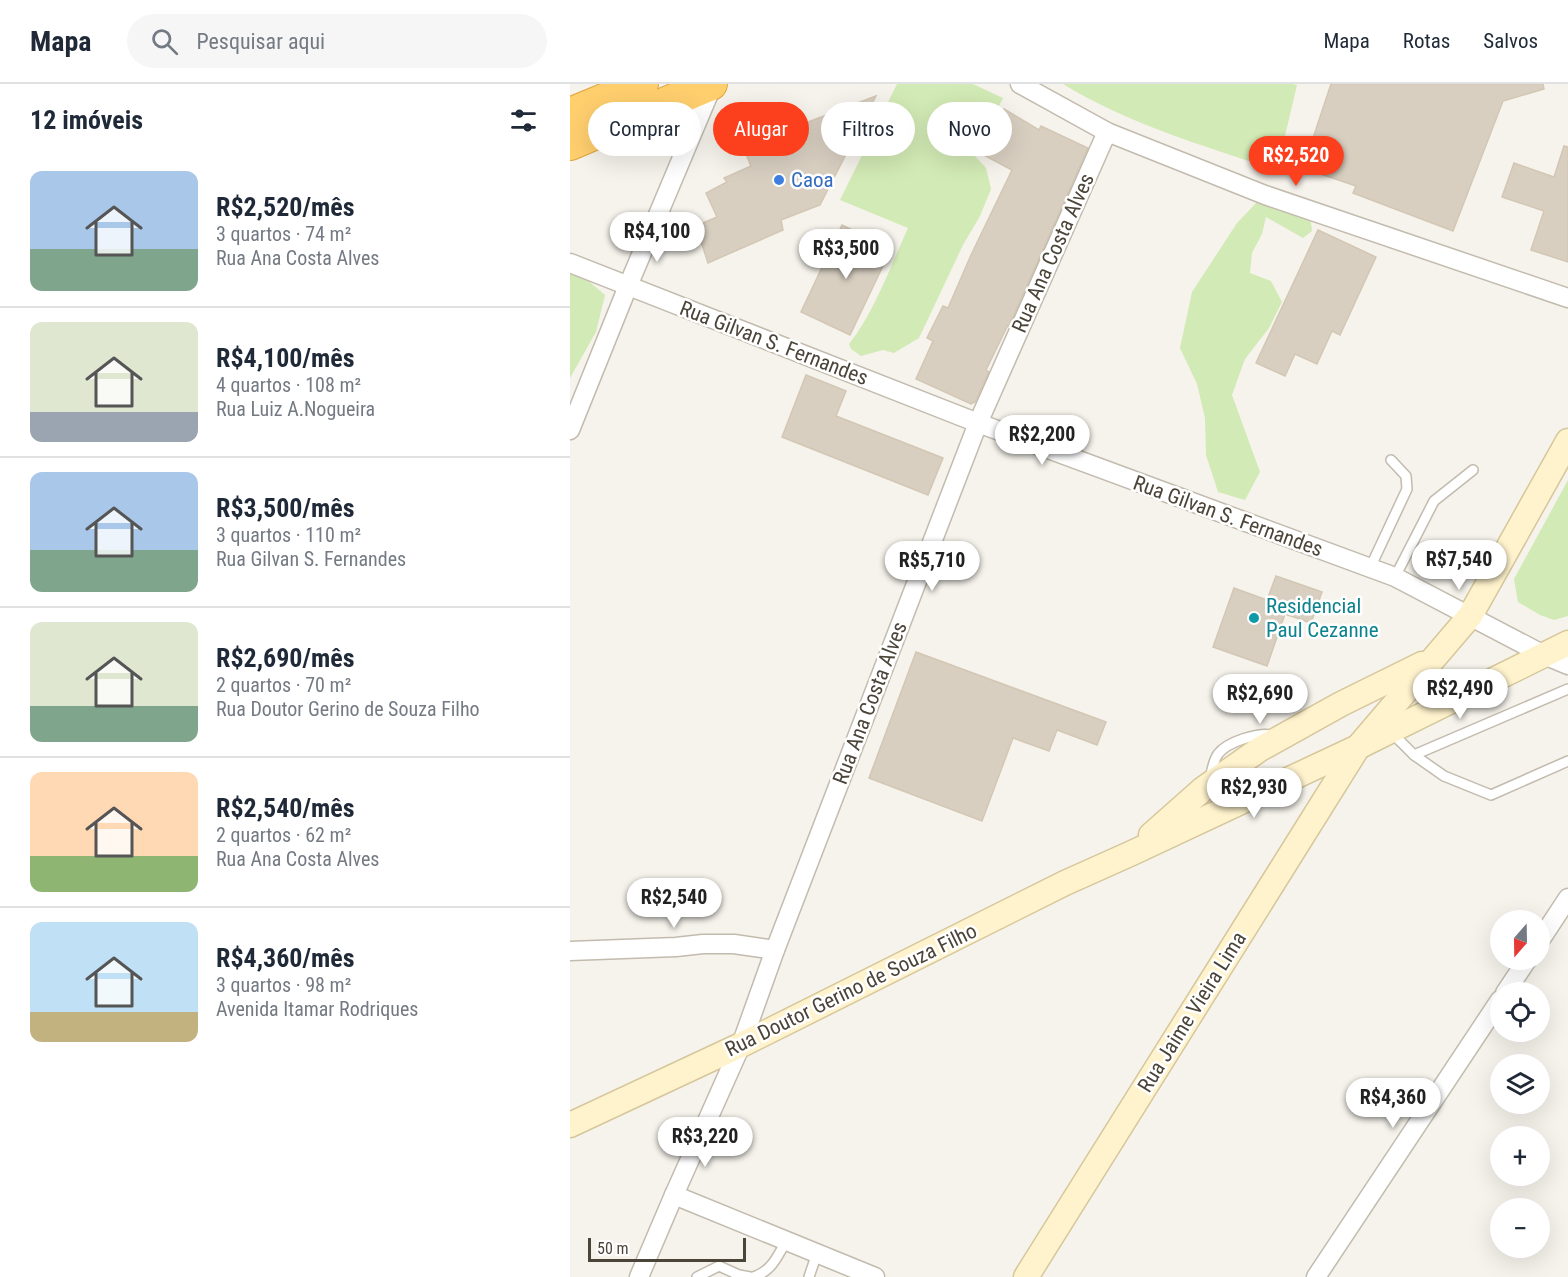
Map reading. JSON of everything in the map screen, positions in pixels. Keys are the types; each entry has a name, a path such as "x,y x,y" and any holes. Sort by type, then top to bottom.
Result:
{"highway":[{"path":"570,114 642,84"},
{"path":"570,144 712,84"}],"main road":[{"name":"Rua Jaime Vieira Lima","path":"1026,1277 1358,747 1470,616 1568,441"},
{"name":"Rua Doutor Gerino de Souza Filho","path":"570,1125 741,1046 1065,883 1358,747 1568,643"},
{"name":"Rua Doutor Gerino de Souza Filho","path":"1132,853 1209,785 1260,749 1341,704 1431,660"}],"street":[{"path":"570,430 712,84"},
{"path":"1020,84 1107,132 1265,195 1568,298"},
{"name":"Rua Ana Costa Alves","path":"639,1277 741,1046 775,950 978,423 1107,132"},
{"name":"Rua Gilvan S. Fernandes","path":"570,263 978,423 1395,577 1544,655 1568,665"},
{"path":"1550,925 1568,898"},
{"path":"570,951 703,944 734,944 775,950"},
{"path":"1316,1277 1490,1015"},
{"path":"674,1195 875,1277"}],"lane":[{"path":"1370,568 1407,489 1406,476 1391,460"},
{"path":"1395,577 1434,501 1473,470"},
{"path":"1414,755 1568,689"},
{"path":"1390,731 1414,755 1444,777 1491,795 1568,760"},
{"path":"697,1277 719,1266 740,1275 751,1277 762,1274 774,1263 786,1241"},
{"path":"809,1277 817,1253"}],"green space":[{"path":"897,84 973,84 1003,98 1001,102 927,102 927,156 975,156 986,168 991,189 980,216 963,245 919,338 894,353 883,350 861,356 851,349 849,344 874,303 908,228 840,200 862,156 915,156 915,102 888,102"},
{"path":"1063,84 1297,85 1277,170 1194,143 1140,122"},
{"path":"1257,202 1280,207 1311,222 1312,231 1303,238 1266,217 1262,234 1252,253 1250,273 1271,281 1282,302 1269,328 1245,359 1232,395 1260,472 1245,500 1218,492 1206,455 1205,418 1197,384 1180,348 1192,292 1237,223"},
{"path":"570,273 586,279 605,295 596,332 570,378"},
{"path":"1568,480 1568,616 1554,620 1518,602 1514,579"}],"building":[{"path":"1331,84 1543,84 1544,89 1503,101 1453,231 1353,193 1356,186 1303,168"},
{"name":"Caoa","path":"876,96 873,102 860,102"},
{"path":"1012,114 1039,130 1041,126 1088,148 1009,326 986,370 989,372 975,402 971,404 916,379 933,341 927,338 943,306 948,308 1012,170 986,156 1012,156"},
{"name":"Caoa","path":"821,117 821,156 845,156 820,205 781,220 783,230 708,263 696,226 717,217 706,193 727,182 724,178 751,166 747,156 809,156 809,122"},
{"path":"1564,146 1568,147 1568,262 1531,250 1544,211 1502,197 1514,163 1554,177"},
{"path":"842,225 891,249 850,335 801,312"},
{"path":"1318,230 1376,257 1340,335 1332,331 1317,364 1295,354 1285,376 1256,363"},
{"path":"806,375 846,391 836,416 943,458 928,495 782,437"},
{"name":"Residencial Paul Cezanne","path":"1276,576 1322,592 1311,623 1285,614 1267,666 1213,647 1234,588 1267,600"},
{"path":"916,652 1106,722 1097,745 1057,730 1049,751 1013,738 982,821 869,778"}],"place":[{"name":"Caoa","path":"779,180"},
{"name":"Residencial Paul Cezanne","path":"1254,618"}]}
